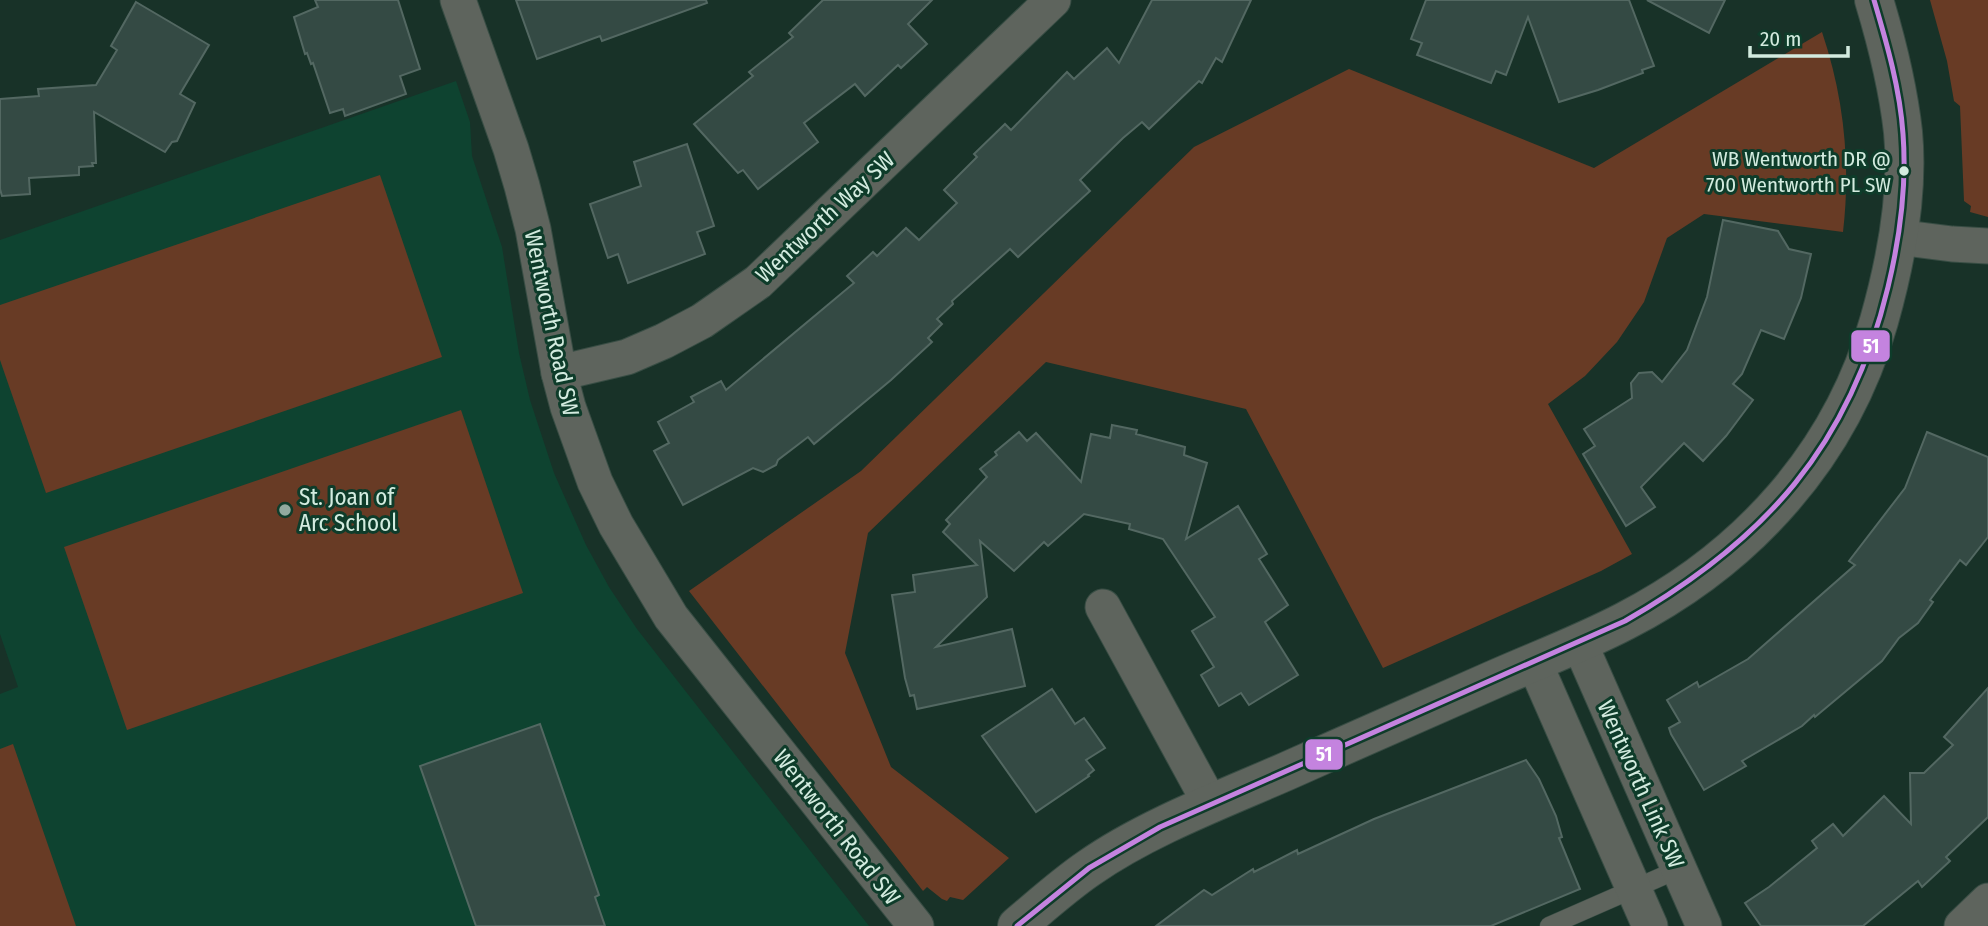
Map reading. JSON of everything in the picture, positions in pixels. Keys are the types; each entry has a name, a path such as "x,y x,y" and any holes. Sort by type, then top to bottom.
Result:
{"street":[{"name":"Wentworth Road SW","path":"458,0 522,186 559,373 580,445 631,553 671,617 916,926"},
{"name":"Wentworth Way SW","path":"559,373 627,357 664,341 702,321 758,282 1053,0"},
{"path":"1017,926 1053,894 1091,866 1125,846 1211,805 1626,621 1704,572 1758,528 1794,486 1846,407 1873,344 1892,275 1902,206 1903,135 1896,82 1874,0"},
{"path":"1897,237 1988,246"},
{"path":"1103,607 1211,805"},
{"name":"Wentworth Link SW","path":"1579,642 1704,926"},
{"path":"1534,662 1650,926"},
{"path":"1962,926 1988,901"}],"lane":[{"path":"1549,926 1679,869"}],"shaded area":[{"path":"1930,0 1988,0 1988,217 1970,212 1971,206 1964,201 1960,106 1954,101 1947,61"},
{"path":"1822,32 1836,81 1844,131 1846,181 1843,232 1704,214 1667,238 1644,302 1617,342 1585,376 1548,404 1632,554 1601,571 1383,668 1246,409 1046,362 868,533 845,653 891,767 1009,858 963,900 950,897 947,901 927,887 923,891 689,591 861,471 1194,147 1349,69 1594,168"},
{"name":"St. Joan of Arc School","path":"456,81 470,122 472,156 502,247 519,353 530,400 554,473 586,545 609,587 637,629 869,926 0,926 0,694 18,687 0,634 0,240"},
{"path":"380,175 442,357 46,493 0,360 0,305"},
{"path":"461,410 523,593 127,730 64,547"},
{"path":"13,744 76,926 0,926 0,749"}],"building":[{"path":"315,0 398,0 420,69 400,76 406,94 345,116 343,109 330,113 313,63 311,64 307,53 305,54 294,17 318,7"},
{"path":"516,0 706,0 707,3 602,41 600,36 537,59"},
{"path":"823,0 932,0 908,24 927,44 901,68 898,65 865,96 855,84 804,123 818,142 758,189 743,170 738,173 694,124 753,76 749,72 793,37 789,33"},
{"path":"1152,0 1251,0 1222,62 1216,58 1202,83 1199,81 1149,129 1142,122 1123,138 1080,180 1090,191 1018,257 1010,249 952,301 953,304 937,319 942,324 928,338 932,342 891,380 814,444 808,437 778,460 776,465 763,472 753,468 683,505 654,451 669,443 658,422 694,402 691,397 721,381 726,390 854,283 847,276 873,252 877,256 906,228 919,240 957,203 944,190 977,157 974,154 1005,124 1011,130 1067,72 1074,79 1107,48 1119,63"},
{"path":"1426,0 1629,0 1654,66 1642,70 1643,73 1559,102 1528,17 1506,75 1496,71 1491,83 1417,55 1422,43 1411,39"},
{"path":"1647,0 1725,0 1709,33"},
{"path":"136,2 209,45 180,94 195,103 177,141 172,142 165,152 94,112 96,163 92,163 93,166 79,167 79,175 29,178 30,194 2,196 0,99 39,96 38,89 96,85 117,50 111,46"},
{"path":"687,144 714,226 697,232 705,254 628,283 618,254 608,258 590,204 641,186 634,162"},
{"path":"1723,220 1778,231 1789,249 1811,254 1801,298 1784,339 1761,330 1742,374 1733,384 1753,400 1726,436 1703,461 1684,443 1641,487 1655,507 1626,526 1583,454 1595,446 1584,429 1632,398 1631,383 1639,373 1652,372 1662,382 1687,350 1707,297"},
{"path":"1112,425 1137,430 1136,434 1185,447 1184,455 1207,463 1186,539 1238,506 1267,554 1259,559 1288,605 1265,622 1298,675 1249,705 1241,693 1219,706 1201,675 1214,667 1192,631 1215,617 1163,539 1129,529 1130,524 1084,514 1048,546 1044,542 1014,571 980,541 987,597 936,647 1012,629 1025,686 917,709 914,695 910,696 905,678 892,595 915,592 913,575 977,565 943,532 950,524 946,520 987,477 980,469 1019,432 1027,441 1036,433 1081,482 1091,434 1110,438"},
{"path":"1927,432 1988,457 1988,537 1966,565 1960,560 1930,600 1933,602 1918,623 1899,638 1882,661 1815,717 1814,715 1802,726 1742,761 1746,766 1704,790 1671,734 1669,728 1680,722 1667,700 1697,682 1699,687 1748,659 1855,565 1849,561 1905,488"},
{"path":"1988,688 1988,817 1946,857 1950,861 1922,887 1918,881 1863,926 1761,926 1745,903 1817,848 1812,841 1833,824 1843,836 1884,796 1911,824 1910,773 1924,773 1953,745 1944,737"},
{"path":"1052,689 1075,724 1084,718 1105,748 1086,760 1094,770 1089,776 1036,812 982,736"},
{"path":"540,724 599,895 595,897 605,926 476,926 420,766"},
{"path":"1526,760 1539,779 1556,816 1562,837 1559,838 1580,889 1491,926 1156,926 1204,890 1212,895 1253,869 1254,872 1297,850 1298,854 1374,819"}],"transit line":[{"name":"51","path":"1017,926 1089,868 1160,827 1625,621 1675,590 1720,557 1760,522 1795,484 1825,441 1851,395 1872,344 1888,287 1899,230 1904,153 1896,83 1874,0"}],"place":[{"name":"WB Wentworth DR @ 700 Wentworth PL SW","path":"1904,171"},
{"name":"St. Joan of Arc School","path":"285,510"}]}
